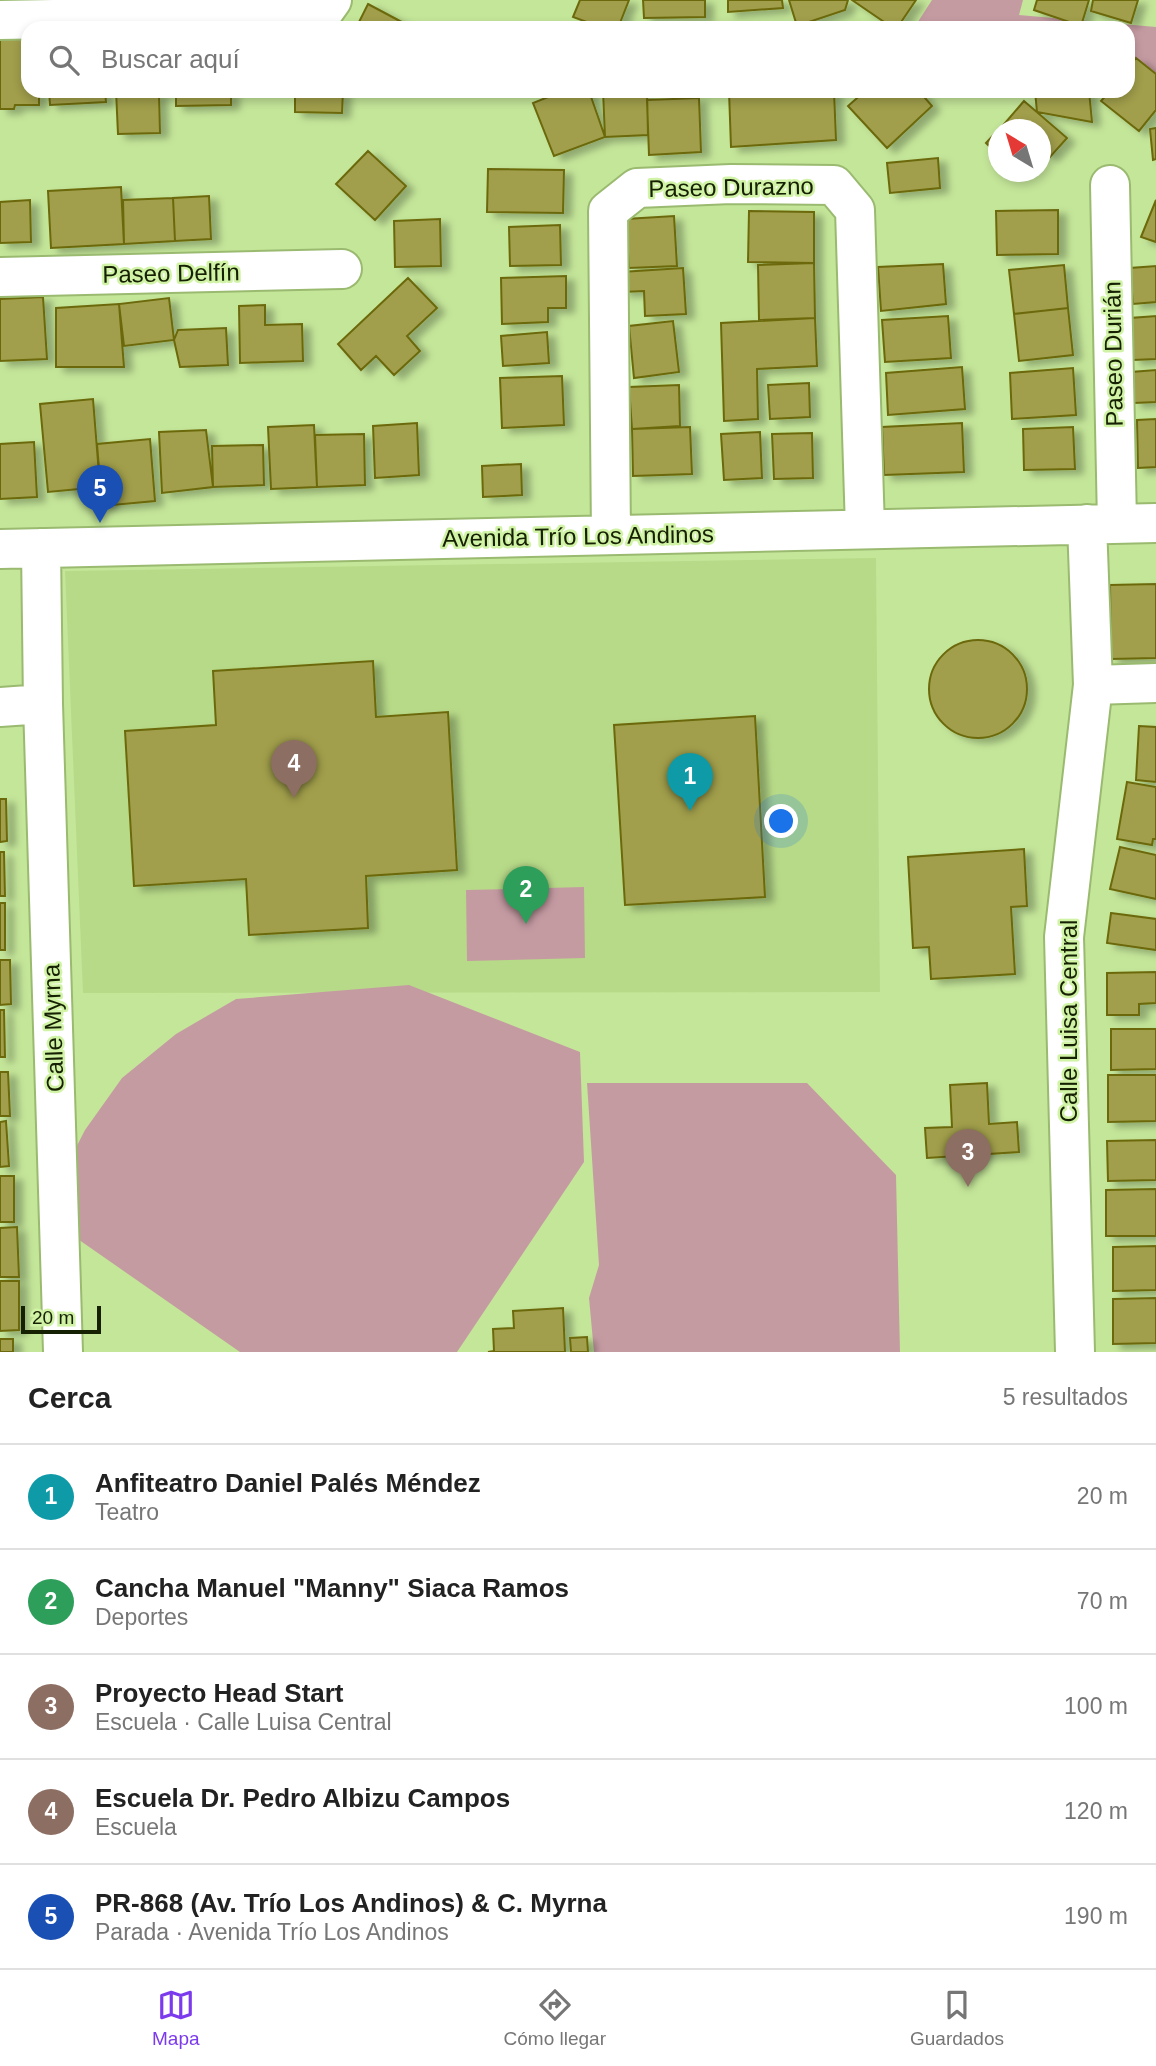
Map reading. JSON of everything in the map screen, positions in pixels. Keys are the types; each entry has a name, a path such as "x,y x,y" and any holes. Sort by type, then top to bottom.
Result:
{"street":[{"path":"0,20 322,13 332,0"},
{"name":"Paseo Durazno","path":"611,535 608,211 636,188 731,184 834,185 855,210 865,529"},
{"name":"Paseo Durián","path":"1102,524 1110,185"},
{"name":"Paseo Delfín","path":"0,277 342,269"},
{"name":"Avenida Trío Los Andinos","path":"0,549 1156,523"},
{"name":"Calle Luisa Central","path":"1075,1352 1064,937 1093,684 1102,524"},
{"name":"Calle Myrna","path":"41,548 43,704 64,1352"},
{"path":"1093,684 1156,683"},
{"path":"0,707 43,704"}],"shaded area":[{"path":"932,0 1023,0 1019,15 1088,21 918,21"},
{"path":"1135,25 1156,27 1156,73 1135,74"},
{"path":"876,558 880,992 83,993 65,571"},
{"path":"584,887 585,958 467,961 466,890"},
{"path":"409,985 580,1052 584,1162 457,1352 240,1352 72,1235 66,1167 85,1130 122,1078 176,1034 236,999"},
{"path":"587,1083 807,1083 896,1175 900,1352 594,1352 589,1298 599,1265"}],"building":[{"path":"580,0 629,0 621,21 584,21 573,17"},
{"path":"643,0 705,0 705,17 644,18"},
{"path":"728,0 782,0 783,8 728,12"},
{"path":"789,0 848,0 845,10 812,21 795,21"},
{"path":"852,0 916,0 902,21 883,21"},
{"path":"1037,0 1089,0 1083,21 1066,21 1034,10"},
{"path":"1093,0 1138,0 1132,21 1091,11"},
{"path":"368,4 400,21 360,21"},
{"path":"0,35 21,37 21,98 39,98 39,105 15,105 14,109 0,109"},
{"path":"1135,59 1156,74 1156,110 1139,131 1101,101 1104,98 1135,98"},
{"path":"50,98 106,98 106,102 50,105"},
{"path":"116,98 159,98 160,133 118,134"},
{"path":"176,98 231,98 231,105 176,106"},
{"path":"295,98 343,98 342,113 295,112"},
{"path":"546,98 591,98 605,137 554,156 533,103"},
{"path":"603,98 647,98 648,135 605,137"},
{"path":"699,98 701,152 649,155 647,100"},
{"path":"729,98 834,98 836,140 731,147"},
{"path":"857,98 925,98 932,106 887,148 848,106"},
{"path":"1036,98 1090,98 1092,122 1037,112"},
{"path":"1024,101 1045,119 1008,119"},
{"path":"1051,124 1067,138 1051,156"},
{"path":"1156,128 1156,159 1153,160 1150,129"},
{"path":"368,151 406,186 375,220 336,184"},
{"path":"938,158 940,188 890,193 887,163"},
{"path":"488,169 564,170 563,213 487,212"},
{"path":"121,187 124,244 51,248 48,191"},
{"path":"209,196 211,239 175,241 173,198"},
{"path":"173,198 175,241 124,244 123,200"},
{"path":"30,200 31,242 0,243 0,202"},
{"path":"1156,200 1156,242 1141,237"},
{"path":"1058,210 1058,254 997,255 996,211"},
{"path":"749,211 814,212 814,263 748,262"},
{"path":"674,216 677,266 629,268 626,219"},
{"path":"440,219 441,266 395,267 394,221"},
{"path":"560,225 561,265 510,266 509,227"},
{"path":"814,263 815,318 759,320 758,265"},
{"path":"943,264 946,304 881,311 878,267"},
{"path":"1064,265 1068,308 1014,314 1009,270"},
{"path":"1156,266 1156,302 1133,304 1130,268"},
{"path":"683,268 686,314 645,316 644,291 622,292 621,272"},
{"path":"566,276 566,308 548,308 548,322 502,324 501,278"},
{"path":"408,278 437,308 407,336 420,351 394,375 376,356 361,370 338,344"},
{"path":"43,297 47,359 0,361 0,299"},
{"path":"169,298 174,340 124,346 119,304"},
{"path":"119,304 124,367 56,367 56,308"},
{"path":"265,305 265,325 302,324 303,361 240,363 239,306"},
{"path":"1068,308 1073,355 1019,361 1014,314"},
{"path":"948,316 951,358 885,362 882,320"},
{"path":"1156,316 1156,359 1133,360 1130,318"},
{"path":"815,318 817,366 757,369 758,419 724,421 721,323"},
{"path":"673,321 679,372 634,378 629,326"},
{"path":"226,328 228,365 180,367 174,340 178,330"},
{"path":"547,332 549,363 503,366 501,336"},
{"path":"962,367 965,409 888,415 886,373"},
{"path":"1073,368 1076,415 1012,419 1010,373"},
{"path":"1156,370 1156,402 1134,403 1131,372"},
{"path":"562,376 564,425 502,428 500,378"},
{"path":"809,383 810,417 770,419 768,385"},
{"path":"679,385 680,426 632,429 629,387"},
{"path":"93,399 100,487 48,492 40,404"},
{"path":"1156,419 1156,467 1138,468 1137,420"},
{"path":"417,423 419,475 375,478 373,426"},
{"path":"962,423 964,472 884,475 882,427"},
{"path":"314,425 317,487 271,489 268,427"},
{"path":"690,427 692,474 633,476 632,429"},
{"path":"1073,427 1075,469 1024,470 1023,429"},
{"path":"206,430 213,487 162,493 159,432"},
{"path":"760,432 762,478 724,480 721,434"},
{"path":"812,433 813,478 774,479 772,434"},
{"path":"364,434 365,485 317,487 315,435"},
{"path":"150,439 155,501 102,506 97,444"},
{"path":"34,442 37,497 0,499 0,444"},
{"path":"263,445 264,485 213,487 212,446"},
{"path":"521,464 522,495 483,497 482,466"},
{"path":"1156,584 1156,658 1111,659 1110,585"},
{"path":"978,640 997,644 1012,655 1023,670 1027,689 1023,708 1012,723 997,734 978,738 959,734 944,723 933,708 929,689 933,670 944,655 959,644"},
{"path":"373,661 376,717 448,712 457,870 366,876 368,928 249,935 246,879 134,886 125,731 216,725 213,671"},
{"path":"755,716 765,897 625,905 614,725"},
{"path":"1139,726 1156,727 1156,782 1136,780"},
{"path":"1127,782 1156,787 1156,839 1153,839 1152,845 1117,839"},
{"path":"0,799 6,799 7,841 0,842"},
{"path":"1120,847 1156,855 1156,899 1110,889"},
{"path":"1024,849 1027,906 1011,907 1015,974 931,979 929,947 913,948 908,857"},
{"path":"0,852 4,852 5,896 0,896"},
{"path":"0,903 5,903 5,950 0,950"},
{"path":"1111,913 1156,919 1156,950 1107,943"},
{"path":"0,960 10,960 11,1004 0,1005"},
{"path":"1156,972 1156,1003 1139,1004 1139,1015 1107,1015 1107,973"},
{"path":"0,1010 4,1010 5,1057 0,1057"},
{"path":"1111,1029 1156,1029 1156,1069 1111,1070"},
{"path":"0,1072 8,1072 10,1116 0,1116"},
{"path":"1108,1075 1156,1075 1156,1121 1108,1122"},
{"path":"987,1083 989,1124 1017,1122 1019,1152 927,1158 925,1128 952,1127 950,1085"},
{"path":"6,1121 9,1166 0,1167 0,1122"},
{"path":"1156,1140 1156,1180 1108,1181 1107,1141"},
{"path":"0,1176 14,1176 14,1222 0,1222"},
{"path":"1156,1189 1156,1236 1106,1236 1106,1190"},
{"path":"17,1227 19,1277 0,1277 0,1228"},
{"path":"1156,1246 1156,1290 1113,1291 1113,1247"},
{"path":"0,1281 19,1281 19,1330 0,1331"},
{"path":"1156,1298 1156,1343 1113,1344 1113,1299"},
{"path":"563,1308 565,1352 488,1352 494,1351 493,1329 514,1328 513,1311"},
{"path":"587,1337 588,1352 571,1352 570,1338"},
{"path":"0,1339 13,1339 13,1352 0,1352"}],"place":[{"name":"PR-868 (Av. Trío Los Andinos) & C. Myrna","path":"100,523"},
{"name":"Escuela Dr. Pedro Albizu Campos","path":"294,798"},
{"name":"Anfiteatro Daniel Palés Méndez","path":"690,811"},
{"name":"Cancha Manuel \"Manny\" Siaca Ramos","path":"526,924"},
{"name":"Proyecto Head Start","path":"968,1187"}]}
